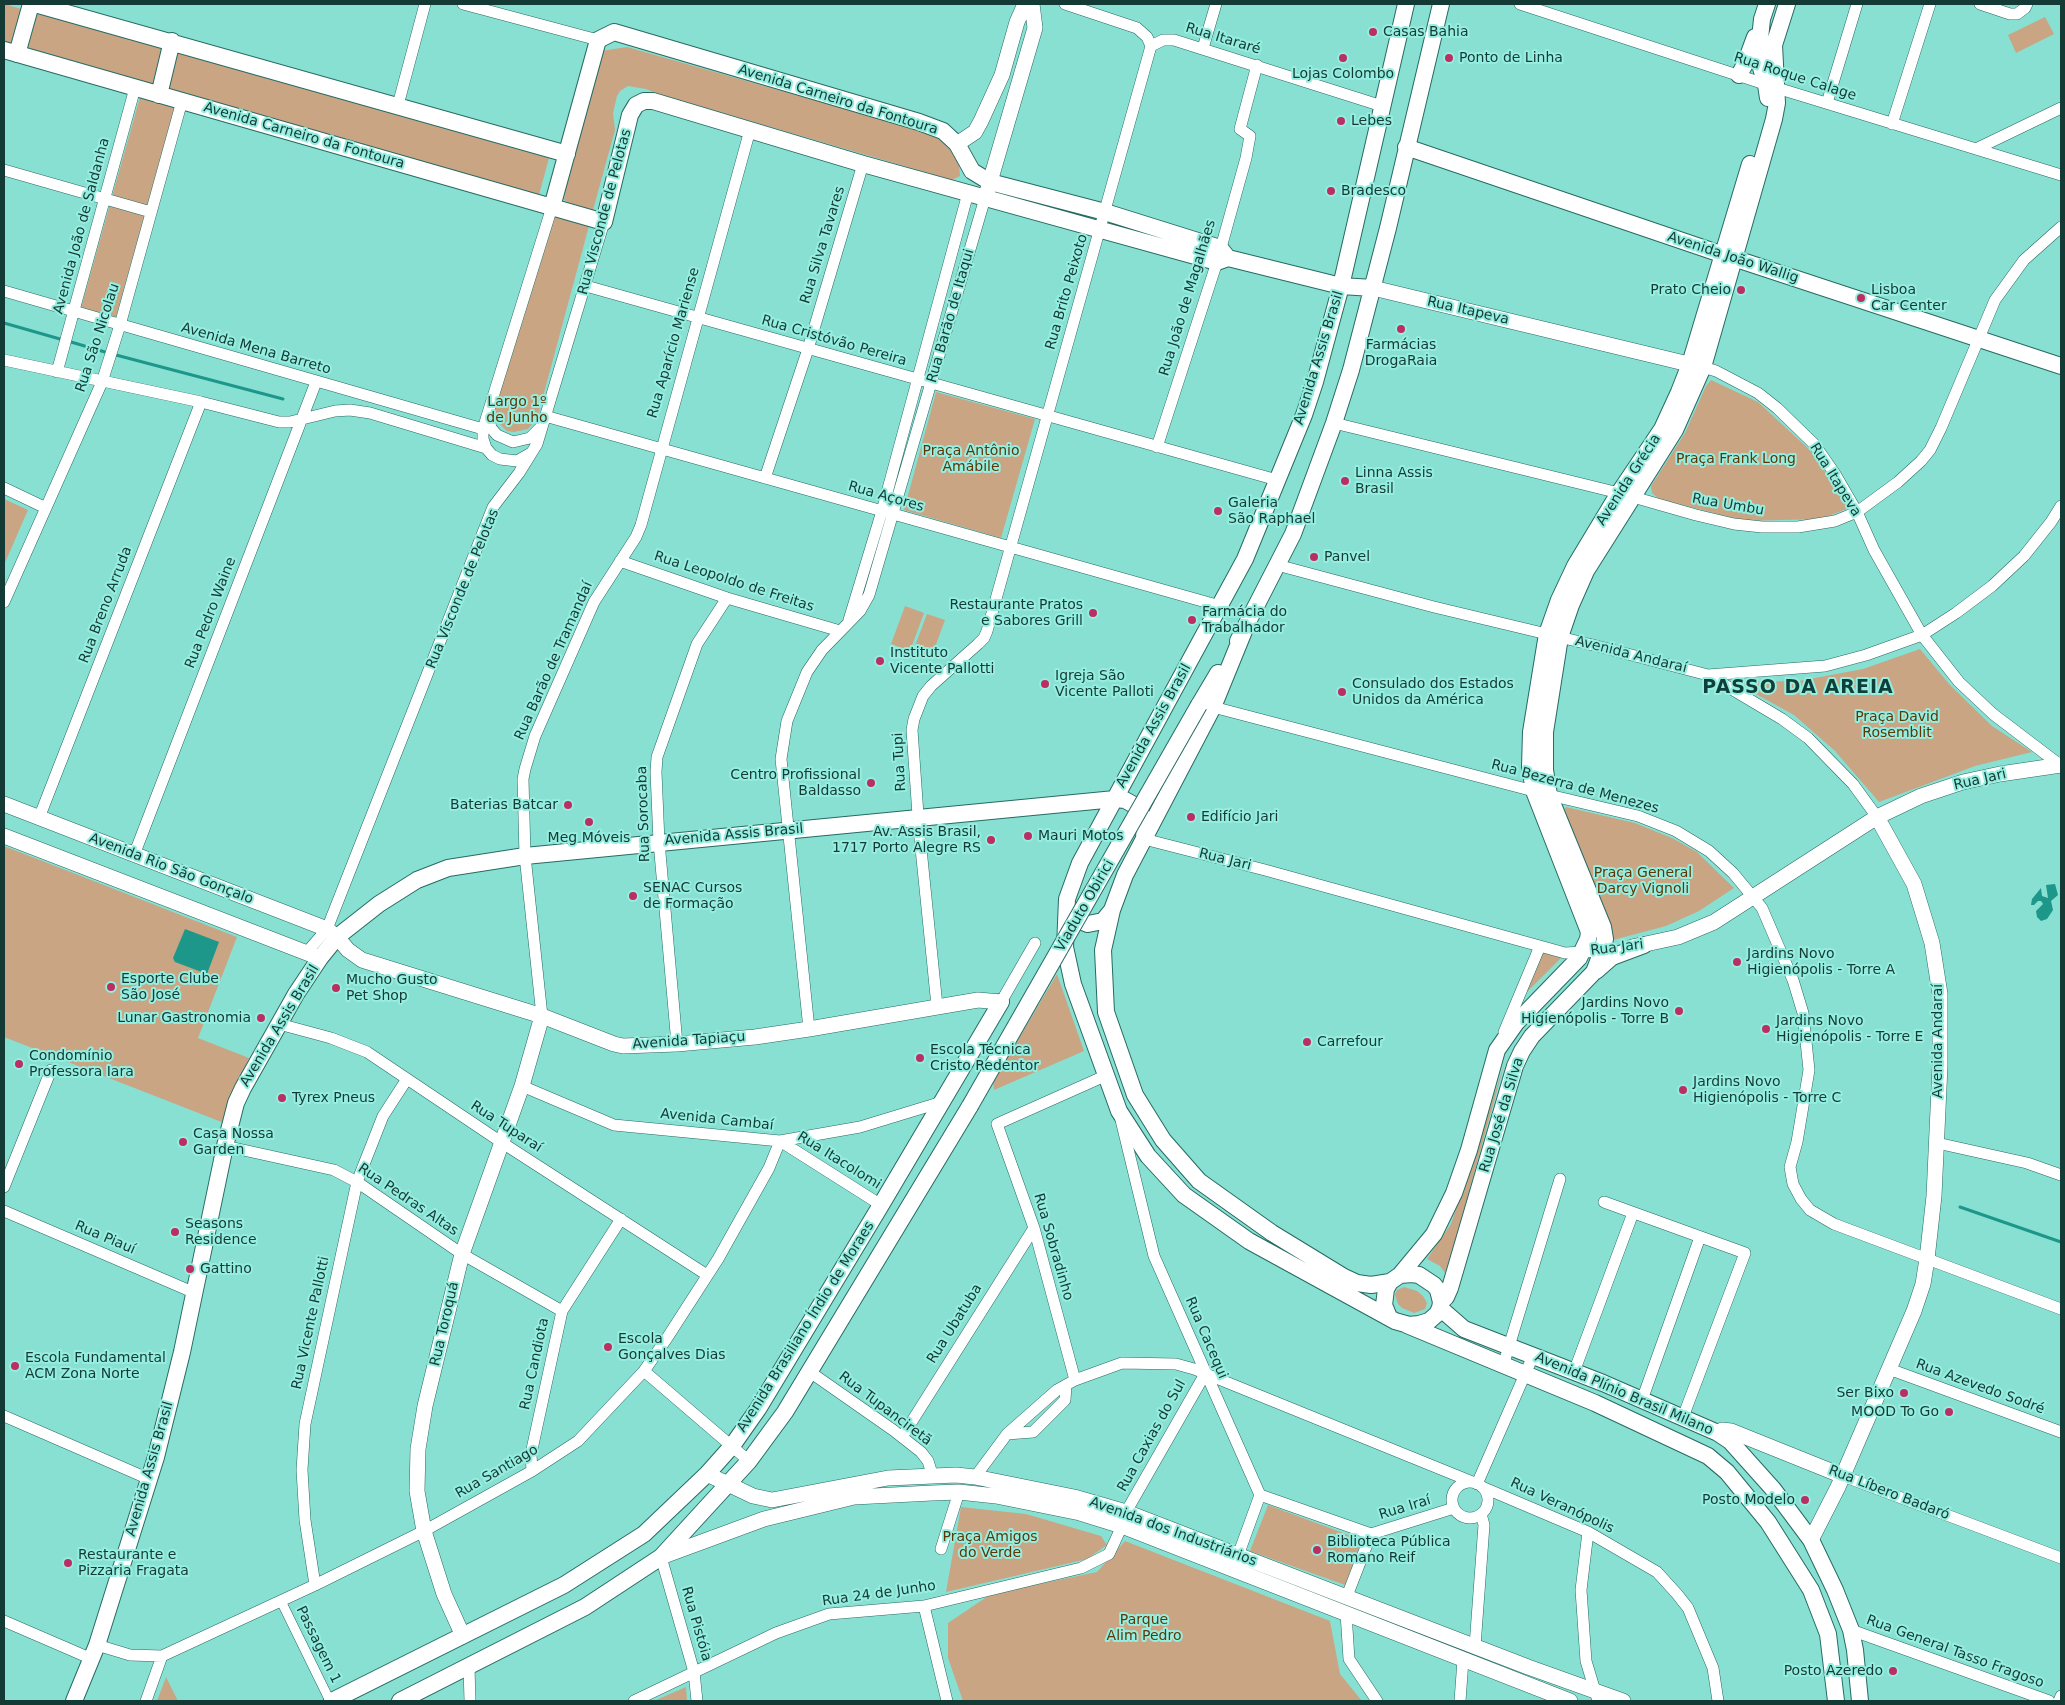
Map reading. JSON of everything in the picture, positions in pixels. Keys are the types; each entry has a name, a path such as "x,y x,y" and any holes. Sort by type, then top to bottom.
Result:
{"main road":[{"path":"10,52 31,4"},
{"name":"Avenida Assis Brasil","path":"74,1701 95,1652 149,1479 195,1293 231,1117 243,1088 279,1024 314,955 332,933 417,880 448,868 525,856 1114,798 1245,558 1304,415 1315,382 1340,286 1406,4"},
{"path":"1144,839 1144,820 1140,812 1134,805 1125,800 1114,798 1080,863 1067,899 1064,947 1074,984 1119,1111 1148,1156 1184,1195 1249,1242 1389,1318 1405,1324 1419,1324 1429,1321 1441,1305 1438,1290 1427,1279 1412,1274 1370,1285 1357,1283 1272,1233 1199,1181 1164,1140 1135,1096 1106,1012 1103,950 1112,910 1124,875 1144,839 1206,706 1293,534 1334,423 1352,370 1373,288 1441,4"},
{"name":"Avenida Grécia","path":"1583,952 1589,932 1542,793 1545,732 1554,635 1696,365 1765,118 1772,87 1774,45 1787,4"},
{"path":"45,5 567,154"},
{"path":"1739,75 1745,64 1764,11"},
{"name":"Avenida Grécia","path":"1764,11 1759,61 1772,87"},
{"name":"Avenida Carneiro da Fontoura","path":"598,40 614,32 919,122 943,131 957,144 972,171 990,182 1105,212 1221,256"},
{"path":"552,207 598,40"},
{"path":"159,95 172,42"},
{"name":"Avenida Carneiro da Fontoura","path":"10,52 604,222"},
{"name":"Avenida Carneiro da Fontoura","path":"636,105 644,101 653,101 863,164 1100,229 1221,256 1340,286 1373,288"},
{"name":"Rua Visconde de Pelotas","path":"604,222 627,126 636,105"},
{"name":"Avenida João Wallig","path":"1406,147 2061,366"},
{"name":"Viaduto Obirici","path":"970,1106 1206,706"},
{"name":"Avenida Grécia","path":"1542,793 1603,927 1605,939 1602,951"},
{"path":"1067,899 1070,913 1081,923 1088,924 1103,921 1112,910"},
{"path":"1594,972 1612,957 1644,946"},
{"name":"Rua José da Silva","path":"1441,1305 1450,1288 1515,1066 1532,1036 1594,972 1602,951"},
{"name":"Rua José da Silva","path":"1395,1278 1434,1234 1448,1208 1469,1150 1497,1050 1516,1023 1583,952"},
{"name":"Avenida Brasiliano Índio de Moraes","path":"331,1701 564,1585 644,1534 707,1474 732,1446 758,1409 881,1206 1001,1002"},
{"name":"Avenida Brasiliano Índio de Moraes","path":"400,1701 585,1607 661,1557 729,1485 785,1412 970,1106"},
{"path":"1389,1318 1384,1304 1384,1297 1395,1278"},
{"name":"Avenida Plínio Brasil Milano","path":"1441,1305 1464,1329 1533,1356 1576,1366 1685,1411 1718,1432 1746,1458 1774,1489 1811,1540 1835,1590 1851,1630 1856,1657 1860,1701"},
{"name":"Avenida Plínio Brasil Milano","path":"1405,1324 1524,1376 1595,1403 1708,1456 1726,1472 1768,1522 1811,1590 1828,1634 1836,1701"},
{"path":"1708,1456 1712,1442 1718,1432"}],"street":[{"path":"398,105 425,4"},
{"path":"463,4 598,40"},
{"path":"957,144 976,132 1002,75 1017,22 1025,4"},
{"name":"Rua Barão de Itaqui","path":"809,1029 781,759 788,721 807,672 822,650 860,611 869,595 894,515 1035,28 1032,4"},
{"path":"1065,4 1137,28 1147,37 1151,46"},
{"path":"1203,48 1216,4"},
{"name":"Rua Roque Calage","path":"1520,4 1772,87 2061,175"},
{"path":"1827,103 1856,4"},
{"path":"1892,124 1930,4"},
{"path":"1980,4 2010,14 2018,14 2027,4"},
{"path":"1017,22 1035,28"},
{"name":"Rua Itararé","path":"1151,46 1163,40 1174,40 1382,106"},
{"name":"Rua Brito Peixoto","path":"1011,547 1151,46"},
{"name":"Rua João de Magalhães","path":"1157,447 1221,256 1246,158 1250,136 1240,128 1257,66"},
{"name":"Avenida João de Saldanha","path":"57,372 135,88"},
{"name":"Rua São Nicolau","path":"4,602 102,382 120,325 182,101"},
{"path":"1976,149 2061,108"},
{"name":"Rua Aparício Mariense","path":"620,561 641,525 660,449 750,130"},
{"name":"Rua Silva Tavares","path":"765,478 808,349 863,164"},
{"path":"4,170 150,212"},
{"name":"Rua Barão de Itaqui","path":"849,622 882,511 968,193"},
{"path":"532,452 526,458 508,462 492,455 486,448 483,439 483,429 552,207"},
{"name":"Rua Visconde de Pelotas","path":"332,933 494,507 537,444 604,222"},
{"name":"Rua Umbu","path":"1334,423 1626,495 1705,518 1734,524 1762,527 1798,527 1844,518 1857,512 1898,482 1930,450 1978,338 2002,288 2024,260 2061,227"},
{"name":"Rua Cristóvão Pereira","path":"586,286 1277,480"},
{"name":"Rua Itapeva","path":"1373,288 1696,365 1738,382 1758,393 1778,408 1814,444 1857,512 1874,550 1922,635 1959,682 1993,714 2060,765"},
{"path":"942,290 957,295"},
{"name":"Avenida Mena Barreto","path":"4,291 483,429"},
{"path":"4,360 201,402 268,421 279,422 302,419 335,411 350,410 370,413 486,448"},
{"name":"Rua Pedro Waine","path":"134,855 316,382"},
{"name":"Rua Breno Arruda","path":"39,818 201,402"},
{"path":"488,410 488,419 497,435 513,442 530,438 537,432 543,420"},
{"name":"Rua Açores","path":"543,420 660,449 1220,606"},
{"path":"4,488 46,508"},
{"path":"1708,675 1825,666 1866,655 1922,635 1992,586 2024,556 2052,522 2061,506"},
{"name":"Rua Tupi","path":"937,1006 918,817 912,730 917,708 931,686 984,638 1011,547"},
{"name":"Rua Leopoldo de Freitas","path":"620,561 727,598 840,631"},
{"name":"Rua Barão de Tramandaí","path":"542,1016 525,856 524,780 535,736 594,602 620,561"},
{"name":"Avenida Andaraí","path":"1277,565 1434,607 1554,635 1708,675 1782,719 1808,738 1853,784 1877,817 1914,884 1932,943 1940,994 1937,1143 1927,1259 1923,1284 1914,1311 1811,1540"},
{"name":"Rua Sorocaba","path":"677,1044 659,842 656,772 661,744 697,644 727,598"},
{"name":"Rua Bezerra de Menezes","path":"1206,706 1638,816 1676,831 1709,851 1733,873 1762,908 1803,1013 1809,1070 1797,1142 1790,1167 1793,1184 1801,1200 1810,1210 1834,1224 2061,1309"},
{"name":"Rua Jari","path":"1144,839 1266,870 1540,946 1565,952 1602,951 1644,946 1678,937 1714,922 1877,817 1921,796 1963,782 2060,765"},
{"name":"Avenida Rio São Gonçalo","path":"4,804 332,933"},
{"name":"Avenida Rio São Gonçalo","path":"4,836 314,955"},
{"name":"Avenida Tapiaçu","path":"332,933 348,950 362,960 542,1016 623,1046 677,1044 809,1029 978,1000 1001,1002"},
{"path":"1001,1002 1035,943"},
{"name":"Rua José da Silva","path":"1497,1050 1540,946"},
{"name":"Rua Toroquá","path":"463,1636 444,1594 424,1531 417,1491 418,1449 425,1406 462,1254 522,1086 542,1016"},
{"name":"Rua Tuparaí","path":"279,1024 331,1038 368,1052 501,1142 708,1275"},
{"path":"4,1187 52,1070"},
{"name":"Rua Sobradinho","path":"1071,1383 1034,1228 997,1124 1106,1075"},
{"name":"Rua Vicente Pallotti","path":"315,1585 305,1520 302,1470 305,1424 357,1182 383,1116 408,1079"},
{"name":"Avenida Cambaí","path":"522,1086 614,1125 780,1141 860,1127 942,1102"},
{"name":"Rua Cacequi","path":"1119,1111 1154,1256 1260,1495"},
{"name":"Rua Itacolomi","path":"780,1141 881,1206"},
{"name":"Rua Santiago","path":"4,1621 95,1652 162,1656 315,1585 424,1531 532,1472 578,1441 644,1371 708,1275 769,1168 780,1141"},
{"path":"1937,1143 2027,1163 2061,1175"},
{"name":"Rua Pedras Altas","path":"225,1146 334,1170 357,1182 462,1254 562,1312"},
{"path":"1503,1366 1560,1179"},
{"path":"1604,1202 1743,1252 1745,1256 1685,1411"},
{"name":"Rua Piauí","path":"4,1211 195,1293"},
{"path":"1576,1366 1633,1213"},
{"name":"Rua Candiota","path":"532,1472 531,1454 562,1312 621,1219"},
{"name":"Rua Ubatuba","path":"902,1437 1034,1228"},
{"path":"1644,1393 1700,1237"},
{"path":"1478,1484 1533,1356"},
{"path":"975,1477 1007,1434 1057,1390 1071,1383 1122,1363 1176,1364 1205,1374"},
{"name":"Rua Azevedo Sodré","path":"1889,1370 2061,1432"},
{"path":"644,1371 749,1461"},
{"name":"Rua Tupanciretã","path":"810,1372 921,1452 928,1460 934,1477"},
{"name":"Rua Veranópolis","path":"1205,1374 1478,1484 1588,1532 1657,1572 1688,1608 1714,1668 1718,1701"},
{"name":"Rua Caxias do Sul","path":"1124,1519 1205,1374"},
{"path":"4,1416 149,1479"},
{"name":"Rua Líbero Badaró","path":"1718,1432 1722,1430 1731,1431 1838,1478 2061,1558"},
{"name":"Avenida dos Industriários","path":"707,1474 753,1496 772,1500 888,1478 975,1477 1074,1497 1097,1511"},
{"path":"932,1492 934,1477"},
{"path":"1463,1484 1478,1484 1488,1498 1485,1510 1474,1517 1466,1517 1459,1514 1454,1508 1452,1501 1457,1488 1463,1484"},
{"path":"941,1549 959,1492"},
{"name":"Avenida dos Industriários","path":"661,1557 780,1514 854,1497 959,1492 1097,1511 1183,1535 1421,1624 1596,1696 1624,1701"},
{"path":"1233,1570 1260,1495 1371,1534"},
{"name":"Rua Iraí","path":"1348,1596 1371,1534 1454,1508"},
{"path":"1475,1646 1484,1525 1480,1514"},
{"name":"Avenida dos Industriários","path":"1124,1519 1233,1570 1570,1701"},
{"name":"Rua 24 de Junho","path":"634,1701 776,1634 829,1614 924,1606 1081,1568 1109,1554 1124,1519"},
{"path":"1588,1532 1580,1590 1586,1660 1596,1696"},
{"name":"Rua Pistóia","path":"661,1557 694,1672 697,1701"},
{"name":"Passagem 1","path":"281,1601 331,1701"},
{"path":"924,1606 947,1701"},
{"path":"1346,1613 1349,1659 1377,1701"},
{"path":"1416,1640 1421,1624"},
{"name":"Rua General Tasso Fragoso","path":"1851,1630 2049,1701"},
{"path":"146,1701 162,1656"},
{"path":"1460,1701 1463,1660"},
{"path":"469,1667 470,1701"},
{"path":"2060,1701 2061,1696"}],"green space":[{"path":"4,4 549,158 539,195 4,44"},
{"path":"2045,17 2054,34 2016,53 2008,35"},
{"path":"627,47 919,130 941,140 954,154 959,164 960,176 952,180 664,96 646,89 628,86 620,91 617,96 613,113 615,130 593,210 572,204 564,200 566,182 601,51"},
{"path":"140,97 175,107 116,317 81,308"},
{"name":"Largo 1º de Junho","path":"555,214 590,222 537,419 528,429 514,432 507,431 497,421 494,408"},
{"name":"Praça Frank Long","path":"1711,380 1758,402 1812,452 1849,508 1821,519 1745,521 1659,499 1652,493 1651,486 1685,433 1706,386"},
{"name":"Praça Antônio Amábile","path":"936,392 1035,419 1001,538 904,510"},
{"path":"4,499 28,510 4,565"},
{"path":"905,606 924,613 910,651 891,644"},
{"path":"927,614 945,620 931,658 913,651"},
{"name":"Praça David Rosemblit","path":"1920,649 1950,685 1992,726 2032,752 1975,766 1879,802 1835,751 1794,715 1734,682 1799,681 1863,669"},
{"name":"Praça General Darcy Vignoli","path":"1566,807 1635,823 1672,838 1697,852 1734,888 1699,911 1666,926 1613,940 1562,812"},
{"name":"Esporte Clube São José","path":"4,846 237,937 198,1038 249,1058 224,1123 4,1037"},
{"path":"1542,952 1562,956 1527,992"},
{"path":"1057,974 1084,1051 994,1090 993,1082"},
{"path":"1505,1062 1445,1273 1440,1266 1427,1259 1451,1224"},
{"path":"1404,1287 1417,1291 1423,1296 1427,1303 1425,1309 1414,1313 1402,1308 1398,1304 1395,1295 1397,1290"},
{"path":"1268,1505 1362,1540 1345,1585 1250,1551"},
{"name":"Praça Amigos do Verde","path":"961,1507 1026,1514 1101,1536 1107,1545 1087,1559 946,1592"},
{"name":"Parque Alim Pedro","path":"1125,1541 1330,1621 1340,1674 1362,1701 963,1701 948,1658 948,1623 991,1594 1097,1572"},
{"path":"166,1677 178,1701 157,1701"},
{"path":"686,1687 687,1701 654,1701"}],"shaded area":[{"path":"2055,884 2058,895 2051,901 2053,910 2047,919 2041,921 2037,917 2036,911 2043,904 2041,901 2038,901 2031,905 2032,899 2041,888 2042,896 2048,898 2046,885"},
{"path":"185,929 219,942 207,974 175,962 173,958"}],"waterway":[{"path":"4,323 60,339"},
{"path":"71,342 105,352"},
{"path":"116,355 283,399"},
{"path":"1960,1207 2061,1242"}],"place":[{"name":"Casas Bahia","path":"1373,32"},
{"name":"Lojas Colombo","path":"1343,58"},
{"name":"Ponto de Linha","path":"1449,58"},
{"name":"Lebes","path":"1341,121"},
{"name":"Bradesco","path":"1331,191"},
{"name":"Prato Cheio","path":"1741,290"},
{"name":"Lisboa Car Center","path":"1861,298"},
{"name":"Farmácias DrogaRaia","path":"1401,329"},
{"name":"Linna Assis Brasil","path":"1345,481"},
{"name":"Galeria São Raphael","path":"1218,511"},
{"name":"Panvel","path":"1314,557"},
{"name":"Restaurante Pratos e Sabores Grill","path":"1093,613"},
{"name":"Farmácia do Trabalhador","path":"1192,620"},
{"name":"Instituto Vicente Pallotti","path":"880,661"},
{"name":"Igreja São Vicente Palloti","path":"1045,684"},
{"name":"Consulado dos Estados Unidos da América","path":"1342,692"},
{"name":"Centro Profissional Baldasso","path":"871,783"},
{"name":"Baterias Batcar","path":"568,805"},
{"name":"Edifício Jari","path":"1191,817"},
{"name":"Meg Móveis","path":"589,822"},
{"name":"Mauri Motos","path":"1028,836"},
{"name":"Av. Assis Brasil, 1717 Porto Alegre RS","path":"991,840"},
{"name":"SENAC Cursos de Formação","path":"633,896"},
{"name":"Jardins Novo Higienópolis - Torre A","path":"1737,962"},
{"name":"Esporte Clube São José","path":"111,987"},
{"name":"Mucho Gusto Pet Shop","path":"336,988"},
{"name":"Jardins Novo Higienópolis - Torre B","path":"1679,1011"},
{"name":"Lunar Gastronomia","path":"261,1018"},
{"name":"Jardins Novo Higienópolis - Torre E","path":"1766,1029"},
{"name":"Carrefour","path":"1307,1042"},
{"name":"Escola Técnica Cristo Redentor","path":"920,1058"},
{"name":"Condomínio Professora Iara","path":"19,1064"},
{"name":"Jardins Novo Higienópolis - Torre C","path":"1683,1090"},
{"name":"Tyrex Pneus","path":"282,1098"},
{"name":"Casa Nossa Garden","path":"183,1142"},
{"name":"Seasons Residence","path":"175,1232"},
{"name":"Gattino","path":"190,1269"},
{"name":"Escola Gonçalves Dias","path":"608,1347"},
{"name":"Escola Fundamental ACM Zona Norte","path":"15,1366"},
{"name":"Ser Bixo","path":"1904,1393"},
{"name":"MOOD To Go","path":"1949,1412"},
{"name":"Posto Modelo","path":"1805,1500"},
{"name":"Biblioteca Pública Romano Reif","path":"1317,1550"},
{"name":"Restaurante e Pizzaria Fragata","path":"68,1563"},
{"name":"Posto Azeredo","path":"1893,1671"}],"district":[{"name":"PASSO DA AREIA","path":"1798,688"}]}
